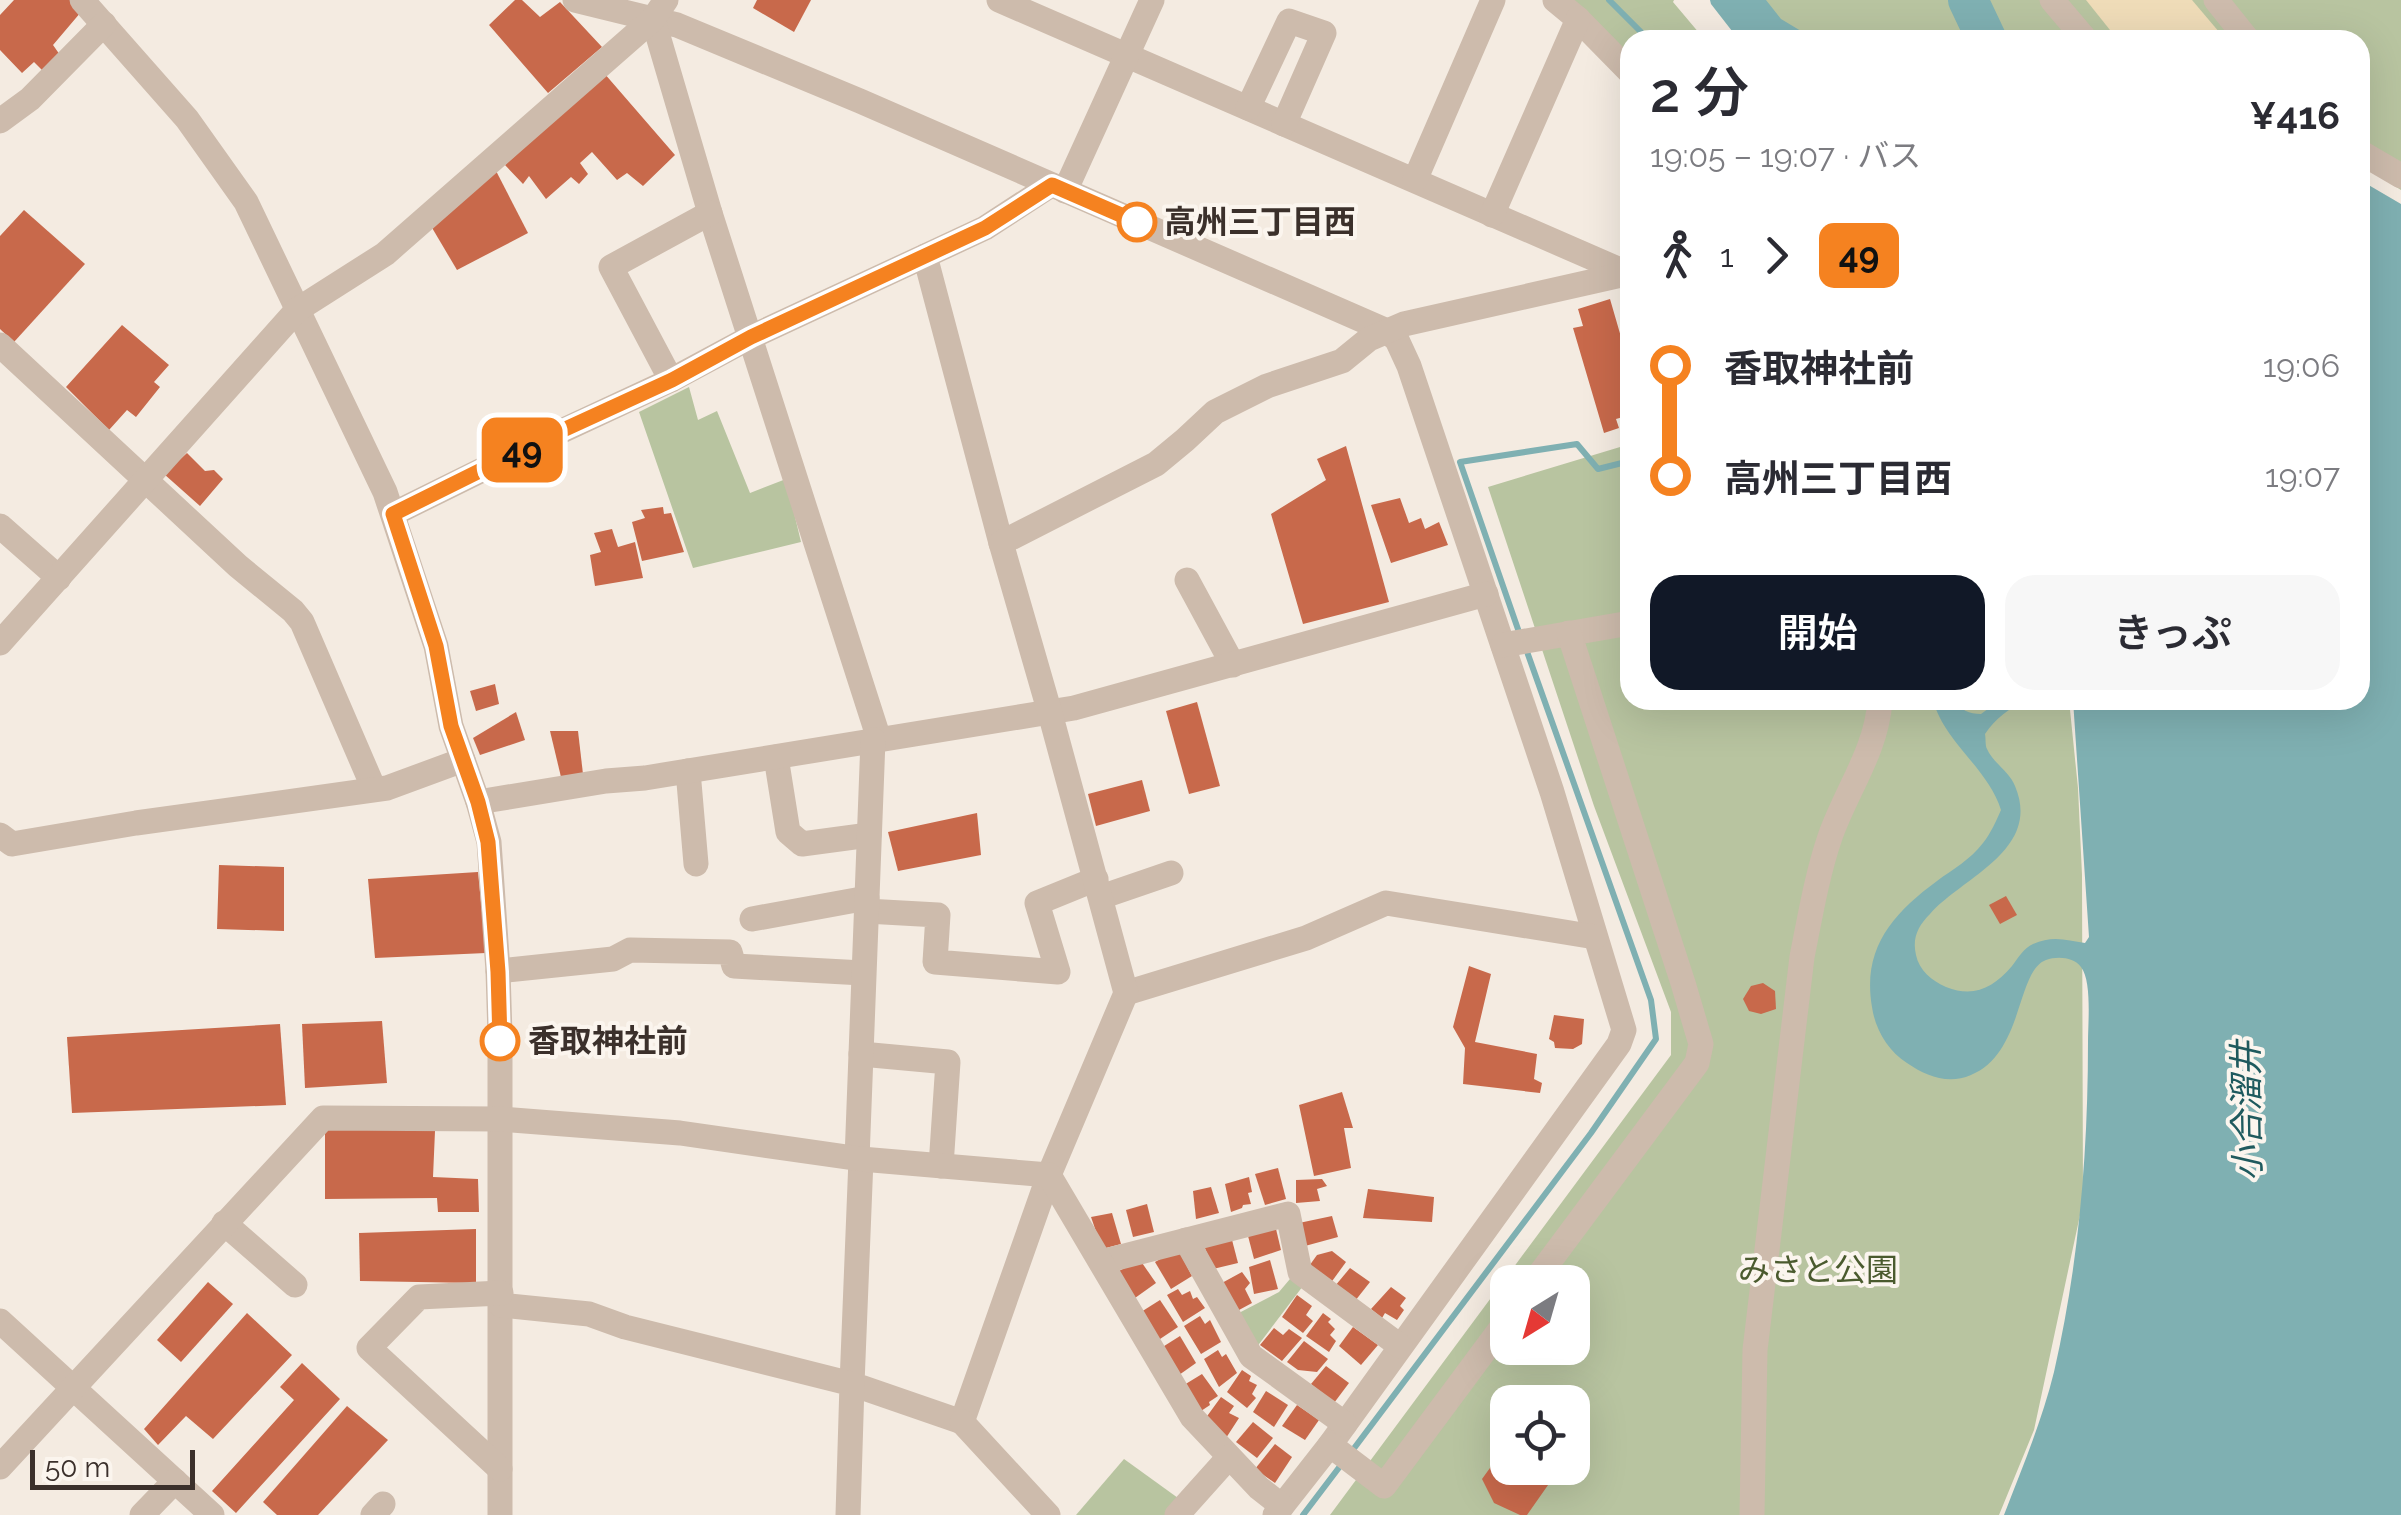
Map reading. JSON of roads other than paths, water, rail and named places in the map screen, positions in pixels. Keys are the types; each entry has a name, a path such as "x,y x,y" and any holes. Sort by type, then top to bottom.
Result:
{"street":[{"path":"82,0 187,119 246,202 370,459 393,514 436,646 451,726 488,842 498,972 500,1515"},
{"path":"575,0 660,10 677,24 1387,331 1397,340 1410,366 1552,792 1624,1030 1620,1044 1338,1434 1278,1510 1192,1417 1048,1175"},
{"path":"999,0 1620,270"},
{"path":"393,514 672,380 751,337 985,228 1058,188 1152,0"},
{"path":"1414,180 1493,0"},
{"path":"1555,0 1620,62"},
{"path":"2052,0 2078,30"},
{"path":"2216,0 2240,30"},
{"path":"660,10 710,213 876,740 863,973 848,1515"},
{"path":"0,644 297,310 384,254 660,10"},
{"path":"1492,215 1578,19"},
{"path":"1248,108 1289,21 1324,33 1284,124"},
{"path":"0,121 30,99 104,24"},
{"path":"2370,158 2401,176"},
{"path":"672,380 611,267 710,213"},
{"path":"925,256 1126,992 1048,1175 962,1422"},
{"path":"1001,544 1156,464 1215,412 1267,386 1342,361 1369,339 1387,331 1620,275"},
{"path":"0,345 238,566 293,611 302,622 374,790"},
{"path":"0,526 58,578"},
{"path":"1187,580 1233,665"},
{"path":"478,802 1050,713 1486,594"},
{"path":"1504,645 1620,625"},
{"path":"1547,1265 1697,1062 1701,1044 1569,633"},
{"path":"1752,1515 1755,1350 1802,957 1830,838 1869,750 1878,710"},
{"path":"776,756 788,832 802,844 869,835"},
{"path":"0,835 12,844 152,820 387,788 463,760"},
{"path":"688,771 696,864"},
{"path":"752,919 866,904 938,915 935,962 1058,972 1037,904 1171,873"},
{"path":"1126,992 1306,938 1386,902 1594,937"},
{"path":"498,972 614,960 630,950 730,952 734,966 863,973"},
{"path":"861,1054 948,1062 941,1166"},
{"path":"0,1467 323,1118 500,1119 680,1133 859,1159 1048,1175"},
{"path":"1101,1262 1288,1214 1300,1272 1400,1346"},
{"path":"224,1223 295,1285"},
{"path":"1186,1240 1251,1356 1338,1434 1384,1486 1490,1343"},
{"path":"500,1470 369,1348 419,1297 501,1299 589,1314 625,1327 852,1384 962,1422 1048,1515"},
{"path":"0,1322 212,1515"},
{"path":"1176,1515 1229,1457"},
{"path":"142,1515 174,1481"}],"water":[{"path":"1710,0 1766,0 1781,19 1799,30 1731,30"},
{"path":"2370,186 2401,204 2401,1515 2004,1515 2049,1390 2070,1290 2084,1166 2088,992 2078,964 2065,958 2046,960 2036,967 2029,980 2001,1049 1988,1064 1962,1078 1938,1078 1914,1068 1888,1046 1879,1031 1870,986 1876,950 1884,935 1906,906 1978,849 2001,810 1995,795 1946,729 1937,710 1981,714 1986,710 2010,710 1985,734 1986,747 2015,786 2020,808 2018,828 2009,845 1919,928 1915,949 1920,965 1946,987 1974,991 1998,980 2033,944 2053,939 2085,943 2089,937 2074,710 2370,710"}],"waterway":[{"path":"1609,0 1639,30"},
{"name":"小合溜井","path":"1968,0 1982,30"},
{"path":"1520,635 1460,462 1577,444 1598,469 1620,464"},
{"path":"1352,1451 1591,1133 1656,1039 1651,1000 1525,646"},
{"path":"1303,1515 1344,1461"}],"place":[{"name":"高州三丁目西","path":"1137,222"},
{"name":"香取神社前","path":"500,1041"}],"park label":[{"name":"みさと公園","path":"1818,1270"}]}
